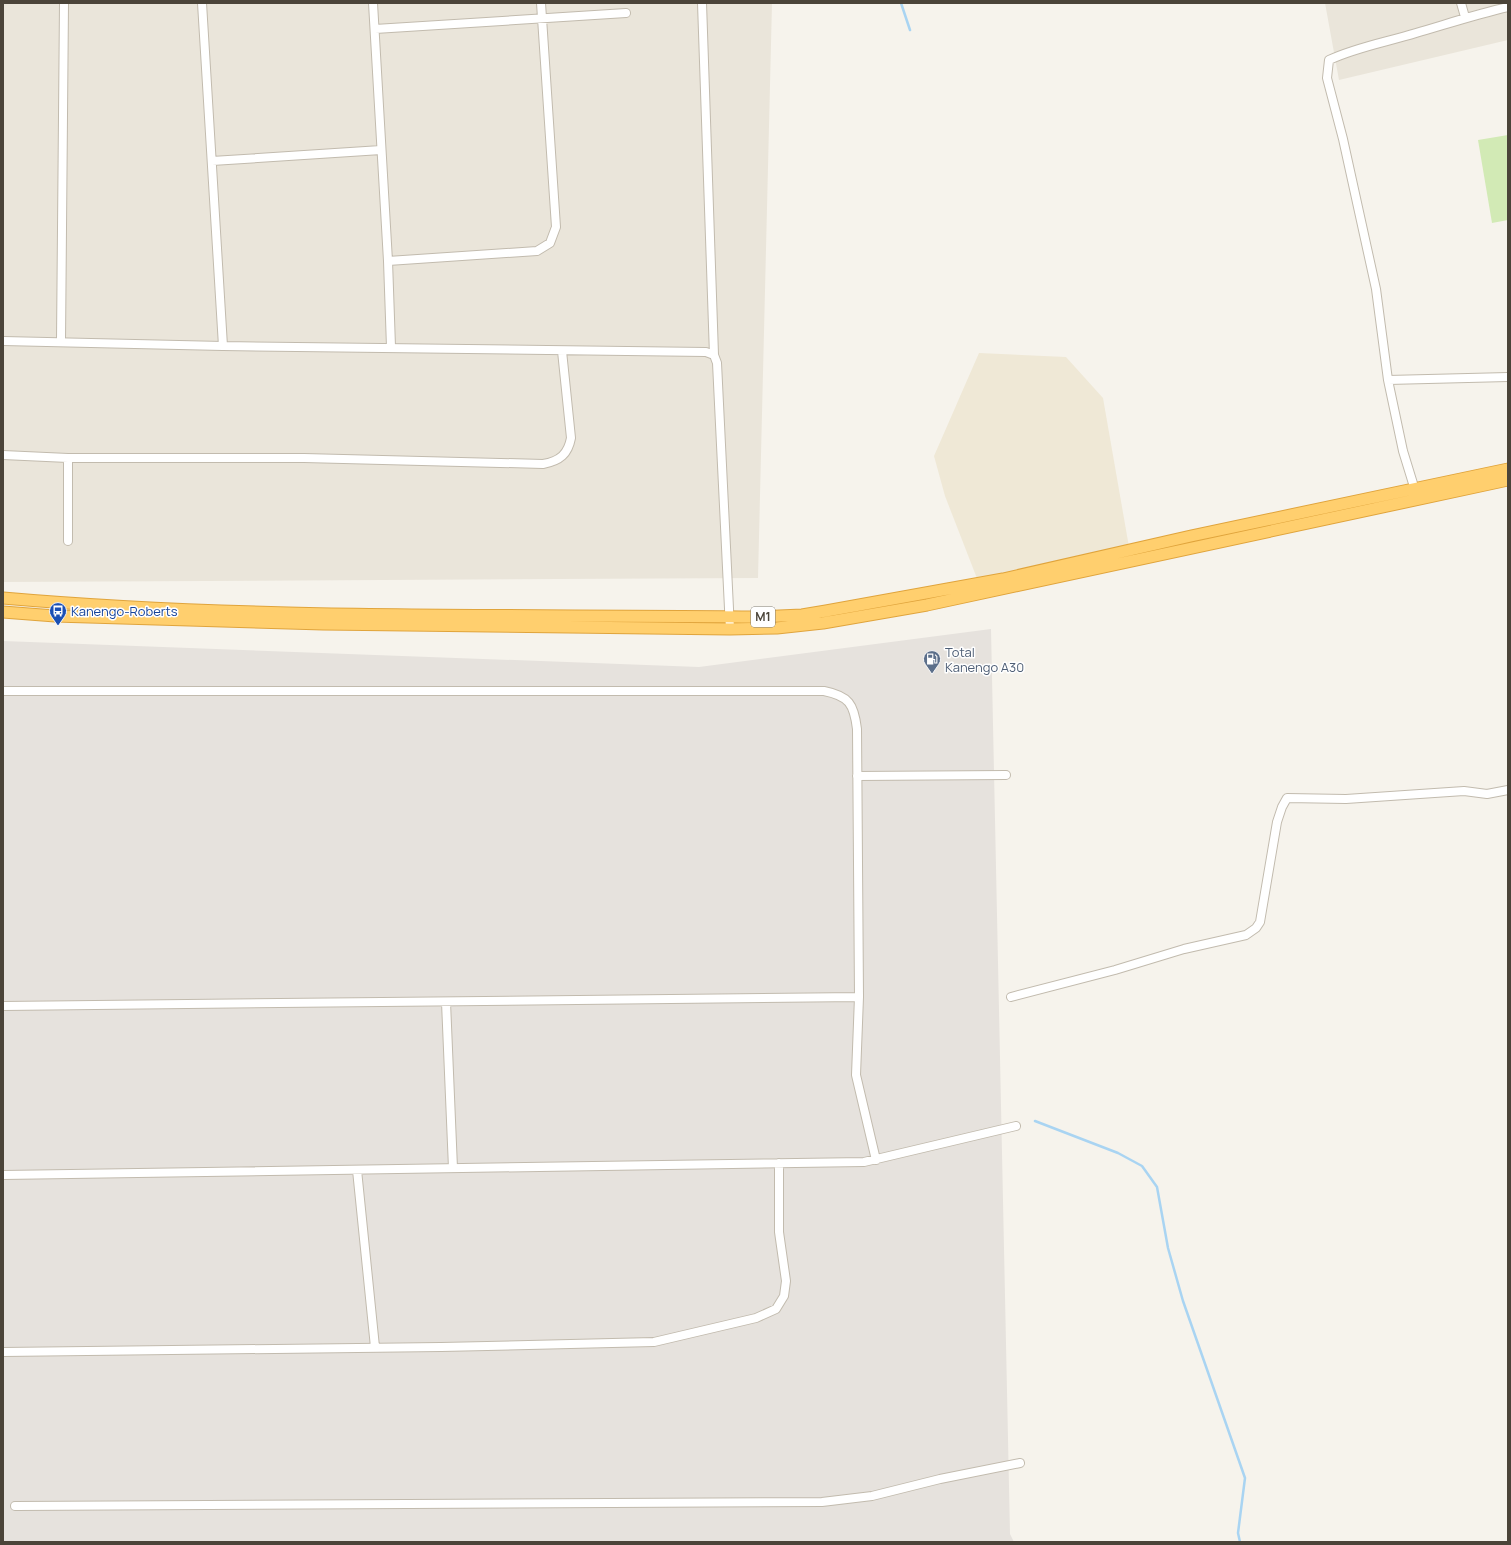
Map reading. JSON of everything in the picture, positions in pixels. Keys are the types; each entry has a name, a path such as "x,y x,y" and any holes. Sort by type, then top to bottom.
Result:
{"highway":[{"name":"M1","path":"3,598 77,605 258,612 406,615 730,617 802,615 899,599 1003,579 1191,536 1415,490 1508,469"},
{"name":"M1","path":"3,612 101,618 323,624 730,629 777,628 823,623 927,605 1508,480"}],"street":[{"path":"62,341 64,3"},
{"path":"202,3 223,346"},
{"path":"373,3 388,260 391,347"},
{"path":"388,260 537,251 550,243 556,227 541,3"},
{"path":"702,3 714,355 717,363 730,629"},
{"path":"1461,3 1464,17"},
{"path":"1415,490 1402,451 1388,380 1376,289 1343,140 1327,78 1329,60 1349,50 1414,34 1464,17 1508,7"},
{"path":"375,29 626,13"},
{"path":"212,161 382,150"},
{"path":"3,341 62,341 223,346 698,351 714,355"},
{"path":"3,455 68,458 304,458 543,464 553,463 566,454 570,446 571,438 562,350"},
{"path":"1388,380 1508,378"},
{"path":"68,458 68,541"},
{"path":"3,690 824,691 843,696 847,699 855,716 859,997 856,1075 876,1160"},
{"path":"857,776 1006,775"},
{"path":"1011,997 1115,970 1184,949 1239,937 1251,932 1260,922 1277,822 1287,798 1346,799 1464,791 1487,794 1508,790"},
{"path":"3,1006 859,997"},
{"path":"446,1002 453,1168"},
{"path":"3,1176 864,1162 1016,1126"},
{"path":"3,1352 375,1346 441,1347 654,1342 765,1316 781,1304 784,1296 786,1281 779,1232 779,1163"},
{"path":"357,1170 375,1346"},
{"path":"15,1506 822,1502 872,1496 940,1479 1020,1463"}],"shaded area":[{"path":"3,3 772,3 758,578 3,582"},
{"path":"1325,3 1508,3 1508,40 1339,80"},
{"path":"979,353 1066,357 1103,398 1129,547 978,581 945,496 934,456"},
{"path":"991,629 1010,1534 1014,1542 3,1542 3,641 699,667"}],"green space":[{"path":"1508,135 1508,220 1492,223 1478,140"}],"waterway":[{"path":"901,3 910,30"},
{"path":"1035,1121 1118,1153 1142,1166 1157,1187 1168,1248 1183,1301 1245,1478 1238,1533 1240,1542"}],"place":[{"name":"Kanengo-Roberts","path":"58,626"},
{"name":"Total Kanengo A30","path":"932,674"}]}
